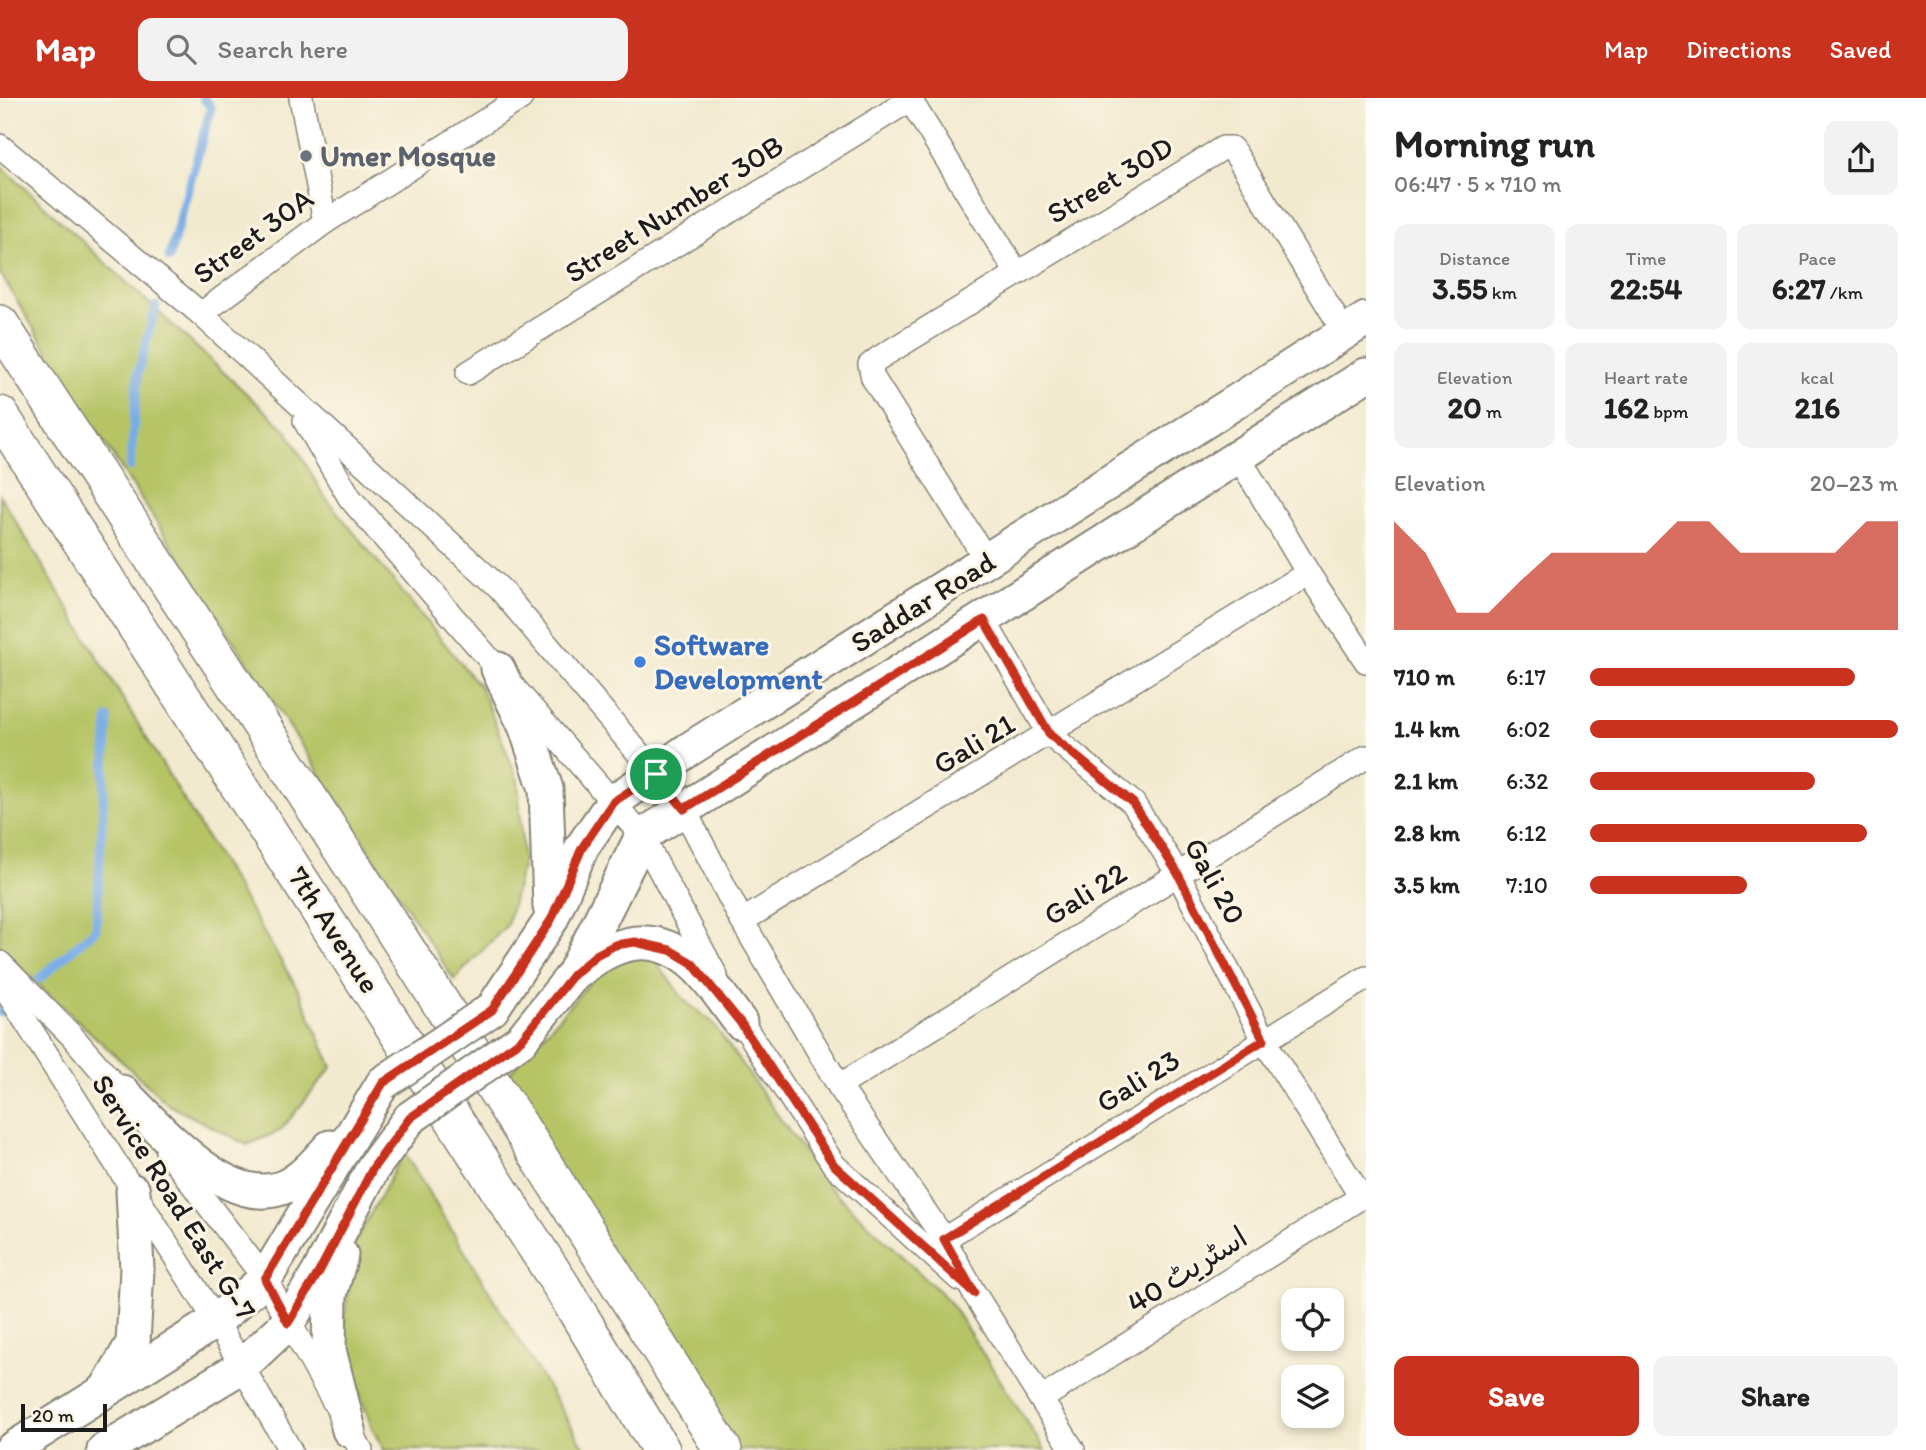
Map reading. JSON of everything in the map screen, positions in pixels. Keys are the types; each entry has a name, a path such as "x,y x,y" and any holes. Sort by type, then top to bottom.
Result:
{"main road":[{"name":"7th Avenue","path":"0,324 346,854 592,1238 723,1450"},
{"name":"7th Avenue","path":"0,415 562,1286 661,1450"}],"street":[{"path":"301,98 325,222"},
{"name":"Street 30A","path":"201,314 325,222 521,98"},
{"path":"911,99 1017,273"},
{"name":"Street Number 30B","path":"468,373 911,99"},
{"path":"0,146 201,314 499,588 656,774 684,809 743,921 839,1086 944,1239 974,1293 1073,1450"},
{"name":"Street 30D","path":"987,561 873,378 870,365 1223,148 1231,148 1356,326"},
{"name":"Saddar Road","path":"364,1111 383,1083 492,1010 551,920 582,848 613,802 688,750 1356,326"},
{"name":"Saddar Road","path":"642,836 1366,375"},
{"path":"293,400 349,498 642,836 740,1022 834,1165 974,1293"},
{"path":"1238,456 1308,573 1358,629 1366,661"},
{"name":"Gali 21","path":"743,921 1050,735 1308,573"},
{"name":"Gali 20","path":"984,620 1050,735 1133,803 1177,872 1264,1040 1364,1196"},
{"path":"498,669 526,728 546,789 551,920"},
{"name":"Gali 22","path":"839,1086 1177,872 1366,757"},
{"path":"573,975 642,836"},
{"path":"104,1450 241,1367 288,1323 319,1272 373,1168 410,1118 521,1040 573,975 596,955 615,945 635,942 670,950 692,963 740,1022"},
{"name":"Service Road East G-7","path":"0,963 122,1092 265,1279 355,1440"},
{"name":"Gali 23","path":"944,1239 1366,978"},
{"name":"Service Road East G-7","path":"0,981 216,1321 290,1450"},
{"path":"122,1092 202,1167 226,1184 253,1191 285,1187 314,1164 364,1111"},
{"path":"11,1450 216,1321 265,1279 364,1111"},
{"path":"355,1440 329,1350 330,1295 346,1237 373,1168"},
{"path":"105,1391 133,1343 137,1269 133,1191"},
{"name":"اسٹریٹ 40","path":"1041,1399 1364,1196"}],"green space":[{"path":"0,165 287,431 324,496 481,688 518,780 523,862 507,925 454,980 86,414 0,273"},
{"path":"0,495 299,991 332,1067 280,1131 247,1145 169,1105 0,949"},
{"path":"649,953 686,1002 712,1022 827,1185 949,1301 1045,1450 734,1450 502,1081 612,958"},
{"path":"404,1152 586,1450 384,1450 372,1428 341,1343 354,1244"}],"waterway":[{"path":"169,258 211,107 203,98"},
{"path":"130,467 138,373 156,306"},
{"path":"39,979 96,929 108,718"}],"place":[{"name":"Umer Mosque","path":"306,156"},
{"name":"Software Development","path":"640,662"}],"route":[{"path":"984,620 1050,735 1133,803 1177,872 1264,1040 944,1239 974,1293 834,1165 740,1022 692,963 670,950 652,944 635,942 615,945 596,955 573,975 521,1040 410,1118 373,1168 319,1272 288,1323 265,1279 364,1111 383,1083 492,1010 551,920 582,848 613,802 656,774 684,809 984,620"}]}
